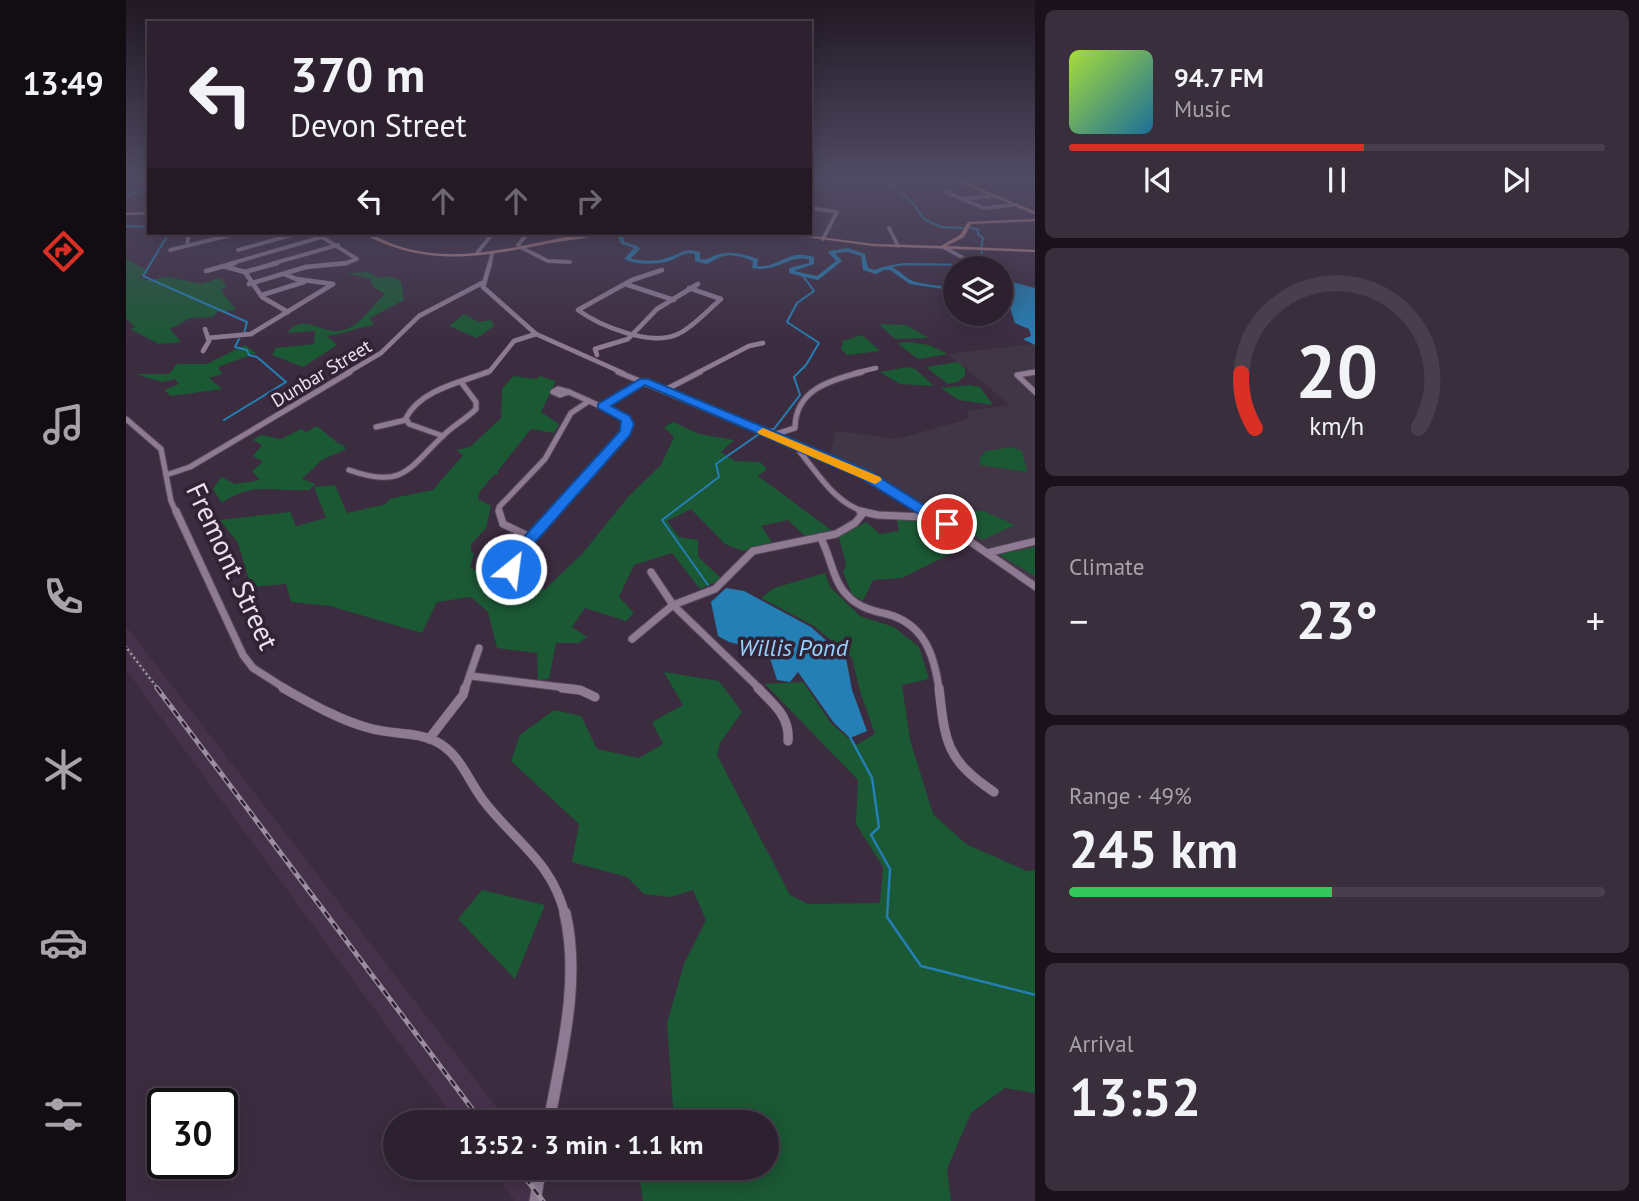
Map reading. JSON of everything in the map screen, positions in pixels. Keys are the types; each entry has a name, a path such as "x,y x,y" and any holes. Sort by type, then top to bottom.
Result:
{"main road":[{"path":"933,248 946,245 963,234"},
{"path":"370,235 419,253 492,253 588,235"},
{"path":"800,235 898,246 1035,251"}],"street":[{"path":"823,239 826,234"},
{"path":"891,234 898,246"},
{"path":"187,245 190,235"},
{"path":"170,250 230,235"},
{"path":"238,250 292,235"},
{"path":"206,271 324,235 338,245 344,254 356,259 343,265 310,267 249,284"},
{"path":"477,253 492,235"},
{"path":"526,235 518,245 520,247 548,261 570,262"},
{"path":"222,266 245,272 338,245"},
{"path":"945,248 960,256"},
{"path":"492,253 488,272 482,283 484,289 536,334 588,359 883,484 1035,587"},
{"path":"662,271 625,284 578,310 605,329 632,335 676,336 721,299 690,288"},
{"path":"245,272 249,284 280,309 288,312"},
{"path":"208,338 249,335 334,285 284,274"},
{"path":"262,295 308,281"},
{"name":"Dunbar Street","path":"166,474 190,467 287,411 387,349 424,313 482,283"},
{"path":"625,284 674,300"},
{"path":"588,359 632,335 656,309 698,284"},
{"path":"203,351 209,343 205,329"},
{"path":"407,420 410,409 431,394 490,371 514,341 536,334"},
{"path":"665,390 749,346 763,343"},
{"path":"772,435 795,428 794,415 797,408 815,387 876,368"},
{"path":"1035,372 1017,375 1035,393"},
{"path":"602,406 644,381"},
{"path":"349,470 375,478 405,474 416,467 443,436 473,413 477,406 461,382"},
{"path":"508,563 625,432 628,424 626,419 569,392"},
{"path":"530,537 502,523 498,515 499,507 545,459 571,413 589,401"},
{"name":"Fremont Street","path":"126,419 160,447 173,504 243,655 253,668 352,723 442,744 454,756 485,803 545,868 561,897 570,937 570,985 551,1110"},
{"path":"376,427 407,420"},
{"path":"407,420 416,428 443,436"},
{"path":"802,448 800,452 839,498 864,512 924,517"},
{"path":"632,639 673,605 715,589 746,555 756,549 820,537 848,528 864,512"},
{"path":"820,537 843,592 851,600 898,616 920,632 931,654 948,749 972,780 994,792"},
{"path":"987,553 1035,541"},
{"path":"651,572 673,605 723,651 784,715 789,726 788,741"},
{"path":"429,739 463,695 479,648"},
{"path":"471,676 580,690 595,697"},
{"path":"535,1201 539,1180"}],"shaded area":[{"path":"1033,344 1035,583 1003,558 910,497 829,456 836,431 897,439 968,419 968,411 1010,405 948,354"},
{"path":"126,626 499,1110 448,1110 126,670"},
{"path":"500,1180 535,1180 531,1201 515,1201"}],"green space":[{"path":"126,258 149,272 139,277 146,280 168,277 201,284 220,278 227,286 221,290 236,310 217,312 213,317 190,318 170,329 181,342 159,344 130,329 135,327 126,318"},
{"path":"367,272 380,278 389,276 401,281 404,300 370,318 374,325 327,336 337,345 303,367 272,355 276,348 314,344 315,331 287,333 300,324 335,331 349,328 361,320 385,294 372,286 371,279 347,273"},
{"path":"464,314 478,322 491,320 494,326 477,338 449,326"},
{"path":"879,324 906,325 929,338 895,339"},
{"path":"862,335 880,351 847,355 841,349 843,341"},
{"path":"897,343 929,345 948,354 918,359"},
{"path":"245,345 256,353 218,367 222,374 209,378 222,389 171,396 164,390 179,384 175,379 162,382 135,374 169,374 177,364 207,364"},
{"path":"958,362 965,369 965,376 948,384 926,367"},
{"path":"908,367 915,369 934,386 900,384 880,372"},
{"path":"513,376 537,379 539,376 556,381 541,412 559,424 554,433 531,429 497,472 499,474 494,475 480,491 478,499 491,506 486,528 471,544 471,552 474,554 470,567 510,591 545,589 582,554 629,496 661,465 674,437 664,427 673,422 699,434 734,440 721,452 735,461 760,462 767,469 758,476 831,530 805,536 788,520 761,526 772,542 743,551 725,544 691,509 667,521 679,537 698,540 698,557 722,579 700,589 672,553 634,565 619,597 634,613 626,621 585,608 572,627 587,637 579,643 556,643 549,679 538,680 537,653 497,648 488,612 471,597 437,602 422,633 330,606 291,602 286,584 251,587 238,543 220,520 290,512 296,526 326,518 314,487 335,485 347,513 386,504 389,499 433,490 463,455 456,450 470,447 501,418 502,389"},
{"path":"970,385 980,387 993,405 959,400 941,388"},
{"path":"317,426 339,444 348,446 343,446 346,449 322,460 302,479 315,484 309,490 253,490 233,496 222,503 213,489 221,477 235,484 260,480 252,471 263,462 253,456 262,445 253,440 261,435 281,439 301,429 306,432"},
{"path":"1012,447 1022,451 1027,472 980,465 980,458 986,451"},
{"path":"959,509 983,511 1015,525 982,540 942,513"},
{"path":"897,520 934,521 968,545 902,578 873,580 863,601 852,594 843,572 846,565 839,537 866,522 880,534 899,531"},
{"path":"1035,547 1035,576 1001,556 1001,554"},
{"path":"825,573 830,587 860,616 894,627 919,647 929,679 902,685 910,740 933,814 966,844 1027,871 1035,870 1035,1093 1005,1088 971,1113 947,1169 951,1201 643,1201 640,1180 779,1180 779,1110 673,1110 667,1023 684,964 706,920 693,890 671,897 644,894 627,877 572,862 579,824 511,761 520,735 554,710 581,716 597,749 639,758 663,744 652,722 683,705 664,672 719,681 742,712 720,743 717,755 790,895 808,904 880,903 883,867 856,824 858,780 765,684 803,682 831,723 856,745 875,734 852,658 814,626 761,598 774,588"},
{"path":"482,890 545,905 515,979 458,919"}],"water":[{"path":"1013,282 1035,288 1035,345 1023,339 1031,336 1029,329 1015,323"},
{"name":"Willis Pond","path":"726,588 744,591 811,627 846,658 852,690 867,731 850,738 834,723 798,672 790,682 777,680 768,652 729,642 718,636 711,602"}],"waterway":[{"path":"978,234 983,238 981,248"},
{"path":"168,235 143,276 247,322 244,333"},
{"path":"616,235 620,236 623,243 636,247 627,259 637,261 662,261 689,251 698,253 697,260 707,262 724,254 743,255 756,260 754,267 762,269 803,256 812,258 811,264 791,269 791,272 818,278 839,261 831,252 848,250 863,255 865,269 876,272 891,268 912,283 943,287"},
{"path":"981,256 982,250"},
{"path":"887,267 904,264 943,265"},
{"path":"767,430 774,429 800,395 794,377 806,365 819,343 787,322 797,303 814,291 803,276"},
{"path":"224,420 286,382 257,357 249,355 247,350 235,347 239,339"},
{"path":"708,585 662,520 719,477 716,464 759,434"},
{"path":"850,737 872,778 879,827 871,835 890,869 887,917 921,966 1035,995"}],"railway":[{"path":"126,647 158,689"},
{"path":"157,688 473,1110"},
{"path":"527,1180 543,1201"}],"slow traffic":[{"path":"763,432 875,480"}],"route":[{"path":"511,569 508,563 625,432 628,424 626,419 602,406 644,381 864,474 947,524"}]}
